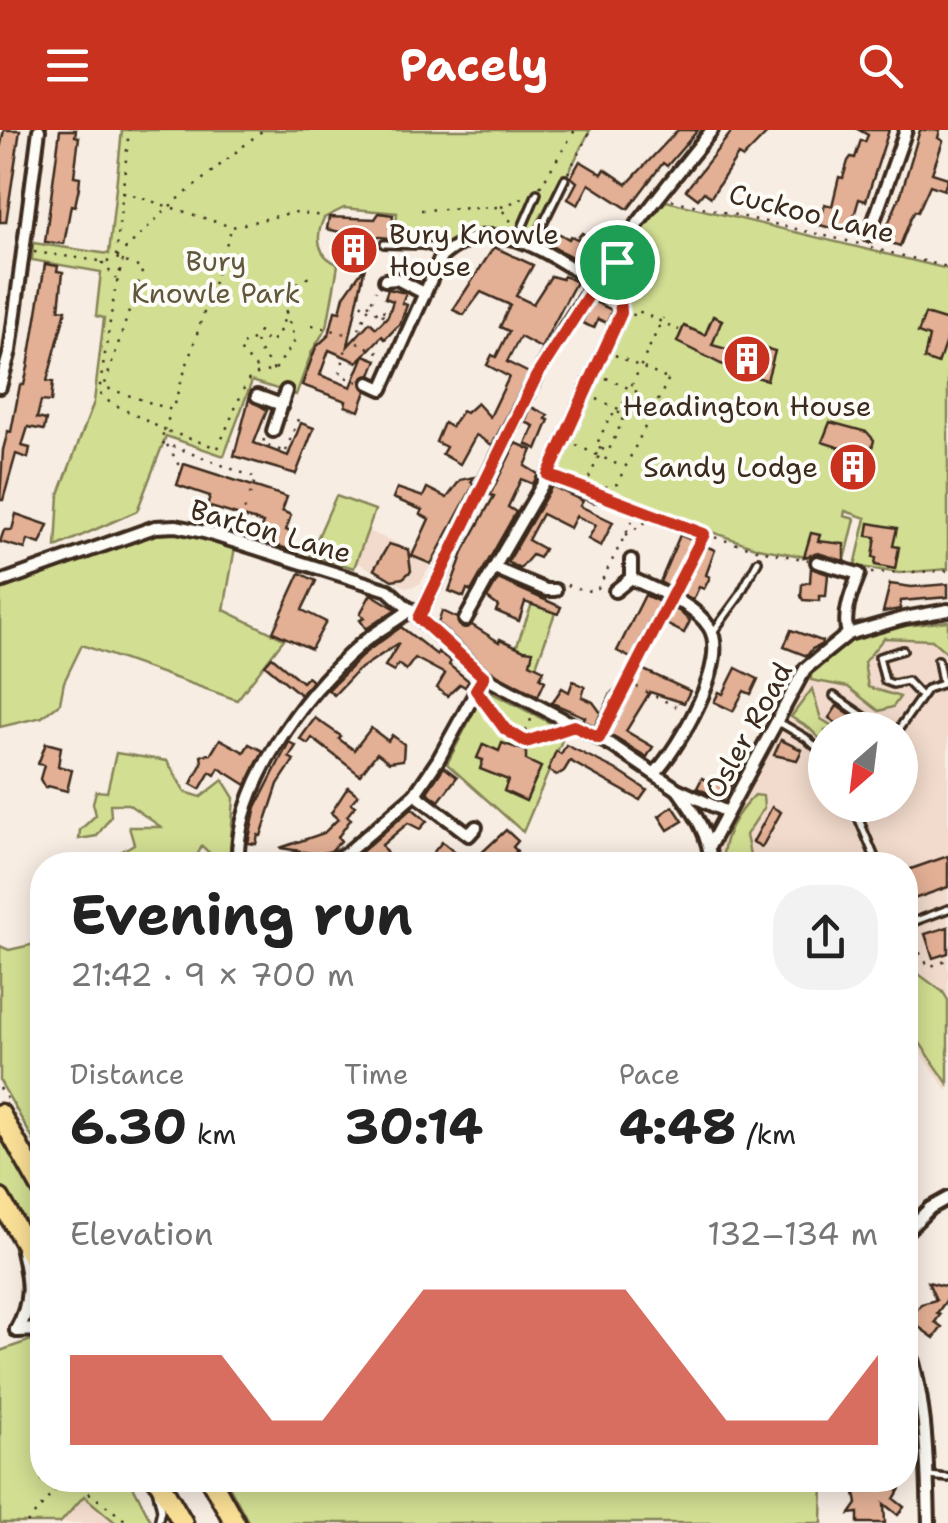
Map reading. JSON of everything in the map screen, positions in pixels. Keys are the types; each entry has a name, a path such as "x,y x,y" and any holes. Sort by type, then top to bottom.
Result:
{"highway":[{"path":"0,1114 30,1168"},
{"path":"0,1199 30,1253"},
{"path":"164,1492 184,1523"},
{"path":"219,1492 236,1523"}],"street":[{"path":"0,387 10,351 39,130"},
{"path":"237,852 246,807 295,718 357,648 415,613 536,377 613,257 712,130"},
{"path":"862,240 906,130"},
{"path":"370,383 382,391 441,257 486,237 518,238 617,296"},
{"path":"465,620 476,594 548,475 621,313 618,267 613,257"},
{"path":"384,280 396,279 424,293"},
{"path":"273,431 286,391"},
{"path":"257,396 282,406"},
{"path":"548,475 595,495"},
{"name":"Barton Lane","path":"0,582 154,527 176,526 234,541 388,590 484,677 599,738 677,789"},
{"path":"615,591 631,578 632,560"},
{"path":"817,562 859,574 849,600 848,634"},
{"path":"494,568 554,590"},
{"path":"631,578 700,617 712,632 715,655 693,714 670,756 655,773"},
{"name":"Osler Road","path":"710,844 806,669 848,634 948,610"},
{"path":"348,852 414,794 444,750 484,677"},
{"path":"599,738 618,697"},
{"path":"677,789 727,812"},
{"path":"677,789 698,820 710,852"},
{"path":"414,794 469,835 476,827"},
{"path":"918,1220 948,1198"},
{"path":"19,1233 30,1282"},
{"path":"30,1301 17,1330 30,1329"},
{"path":"918,1381 929,1476 929,1523"}],"lane":[{"path":"532,245 565,179"},
{"path":"518,238 536,193"},
{"path":"384,244 423,245 447,252"},
{"path":"712,632 758,561"},
{"path":"904,650 880,657 885,681 893,684 906,680 920,696"},
{"path":"910,712 927,689 945,682 938,660"},
{"path":"834,696 858,712"},
{"path":"777,721 808,740"},
{"path":"860,822 873,852"},
{"path":"918,922 948,909"},
{"path":"929,1476 948,1478"},
{"path":"158,1492 158,1523"}],"path":[{"path":"116,258 128,130"},
{"path":"22,250 102,262 116,258 170,206 263,130"},
{"path":"421,210 500,208 536,193 575,130"},
{"path":"565,179 591,130"},
{"path":"123,192 232,227 294,212 322,216"},
{"name":"Cuckoo Lane","path":"666,199 862,240 948,268"},
{"path":"500,208 518,238"},
{"path":"232,227 161,442 256,478 250,495"},
{"path":"116,258 142,269 104,387 172,410"},
{"path":"124,260 99,392 104,400 164,430 218,448 247,381 260,372 274,371"},
{"path":"102,262 118,280"},
{"path":"261,351 282,332 288,299 297,282 312,277"},
{"path":"353,342 378,282 384,280"},
{"path":"130,285 137,287"},
{"path":"362,306 363,300 381,316 386,303"},
{"path":"629,325 636,310 679,330"},
{"path":"274,371 294,341 286,312"},
{"path":"617,417 662,320"},
{"path":"312,325 395,358"},
{"path":"344,335 356,330"},
{"path":"255,342 260,332 268,343"},
{"path":"260,372 240,349 249,339 274,371"},
{"path":"353,342 348,343 342,357 340,374 370,383"},
{"path":"602,449 588,480 607,488 617,484 669,378 615,355 595,399 647,422"},
{"path":"605,378 642,394"},
{"path":"610,414 617,417 623,420 608,452 596,446 610,414"},
{"path":"286,453 298,419 294,418"},
{"path":"255,441 262,444"},
{"path":"166,443 181,467 180,479"},
{"path":"569,456 574,444 626,468"},
{"path":"595,495 704,534 767,553 817,562"},
{"path":"234,541 244,508"},
{"path":"554,590 564,585 587,591 598,588 637,511"},
{"path":"241,516 258,521"},
{"path":"624,538 644,523 666,521"},
{"path":"618,697 704,534"},
{"path":"859,574 948,572"},
{"path":"626,681 693,714"},
{"path":"476,690 505,729 522,740 534,741 574,726"},
{"path":"522,740 537,706"},
{"path":"918,948 929,966 948,959"},
{"path":"27,1523 54,1492"},
{"path":"88,1492 128,1523"}],"shaded area":[{"path":"368,531 420,553 431,564 420,584 408,588 356,562"},
{"path":"948,621 948,1092 918,1049 918,852 717,852 723,831 780,734 780,725 799,687 846,642 871,630"},
{"path":"84,1495 116,1523 60,1523"}],"green space":[{"name":"Bury Knowle Park","path":"122,130 590,130 536,237 525,232 503,232 450,245 423,236 395,237 397,213 344,208 324,218 320,245 326,256 338,264 337,271 327,327 312,351 296,395 252,381 224,456 166,436 137,511 56,547 59,494 94,402 104,318 96,316 101,272 32,260 33,243 109,254"},
{"path":"666,201 948,269 948,569 899,573 855,566 866,518 845,511 844,516 855,519 844,564 758,548 588,489 555,472 623,320 620,276 628,262 627,249"},
{"path":"336,496 375,510 354,568 310,555"},
{"path":"178,533 235,547 224,610 284,639 237,700 82,645 64,682 60,703 42,717 0,727 0,587 139,536"},
{"path":"532,604 555,613 536,666 511,661"},
{"path":"948,621 948,654 932,640 884,638 864,662 868,687 900,697 893,707 879,711 848,687 811,680 811,672 846,642 871,630"},
{"path":"812,689 819,712 808,712 808,727 791,717"},
{"path":"488,691 566,731 523,832 447,764"},
{"path":"116,753 167,761 185,792 201,797 223,780 234,798 230,852 208,852 202,846 199,852 120,852 134,844 129,827 161,827 128,804 110,804 111,816 97,836 79,839 80,830 96,815 96,791 107,792"},
{"path":"755,795 763,796 764,808 746,835 749,852 724,852 731,827"},
{"path":"30,945 30,1134 0,1081 0,946 9,950"},
{"path":"918,974 948,1000 948,1084 918,1040"},
{"path":"0,1136 30,1188 30,1239 0,1184"},
{"path":"30,1340 30,1492 136,1492 152,1523 116,1523 84,1496 60,1523 0,1523 0,1351"},
{"path":"232,1492 823,1492 822,1523 249,1523"}],"building":[{"path":"4,130 20,130 6,222 0,222 0,149"},
{"path":"60,130 76,130 75,136 79,137 74,176 80,177 79,187 75,206 71,205 64,244 45,242"},
{"path":"678,130 698,130 667,166 663,163 628,209 589,184 578,205 568,199 577,182 571,177 580,161 602,174 605,169 627,184"},
{"path":"733,130 770,130 743,158 738,155 711,197 704,192 698,199 686,190"},
{"path":"859,130 889,130 866,201 859,199 849,233 820,225 825,204 832,206 839,177 843,178 848,161 855,158 861,140 865,142 868,135"},
{"path":"920,130 940,130 938,138 943,141 932,173 948,178 944,190 930,185 900,246 885,241 885,231 901,194"},
{"name":"Bury Knowle House","path":"379,213 393,215 390,238 369,236 365,265 340,261 344,233 327,229 329,217 375,219"},
{"path":"614,225 622,230 598,263 593,259 594,253 587,265 542,241 546,232 551,235 553,230 569,239 577,239 582,233 598,244"},
{"path":"494,247 533,265 516,296 533,304 551,276 564,276 576,282 541,348 520,337 507,362 529,373 492,445 476,435 460,464 442,454 446,447 436,442 444,423 451,427 462,411 466,413 477,403 490,417 509,377 487,365 492,355 496,357 509,331 500,327 510,305 481,292 464,315 453,310"},
{"path":"45,264 58,266 57,271 63,272 59,309 66,310 47,381 53,382 51,402 41,401 37,418 46,420 44,430 28,427 22,446 30,448 28,458 16,454 0,500 3,450 8,431 11,432 20,385 24,385"},
{"path":"365,266 348,346 370,322 376,328 388,316 393,301 385,298 388,289 406,293 402,303 407,305 400,324 364,355 377,360 371,375 361,380 366,391 359,411 345,406 346,401 302,385 316,347 329,335 335,311 340,312 344,296","holes":["329,350 357,362 364,355 351,387 320,375"]},
{"path":"593,301 612,310 607,323 598,319 594,328 582,323"},
{"path":"925,314 948,321 948,335 938,364 924,359 929,337 918,333"},
{"path":"713,316 722,320 712,345 744,354 747,343 775,351 767,380 740,373 741,370 677,342 684,326 705,335"},
{"path":"249,399 267,410 254,443 288,456 301,423 314,428 296,474 234,456"},
{"path":"531,407 548,415 549,420 537,449 526,444 534,426 525,422"},
{"path":"830,422 867,432 874,440 871,452 867,451 861,484 839,477 845,457 839,455 841,448 822,442"},
{"path":"516,443 532,450 525,466 538,474 533,484 521,479 508,507 516,512 464,597 449,591 464,550 494,496 490,495"},
{"path":"184,464 287,497 282,511 291,515 286,530 295,534 290,550 257,539 263,523 207,506 210,496 177,485"},
{"path":"474,477 474,484 431,564 412,556 429,519 420,514 422,510 393,498 397,488 423,497 427,488 447,498 460,480"},
{"path":"552,486 613,522 601,546 588,539 596,525 576,516 570,528 542,514 528,540 544,549 539,558 532,555 520,569 508,562"},
{"path":"16,514 48,525 40,544 28,540 25,549 0,542 4,530 12,530"},
{"path":"869,523 897,528 893,546 899,547 895,569 875,565 876,537 867,536"},
{"path":"811,533 820,535 818,541 844,544 844,561 818,553 804,557"},
{"path":"680,535 715,550 706,575 710,577 693,600 660,582"},
{"path":"389,544 408,550 411,571 403,578 392,580 374,569"},
{"path":"811,568 828,574 826,596 819,596 819,601 803,600 801,596 802,584 810,582"},
{"path":"300,573 316,581 302,610 326,622 311,649 273,632"},
{"path":"498,579 561,607 558,614 525,602 519,621 496,611 498,606 487,598"},
{"path":"890,584 948,584 948,597 901,601 900,609 883,612"},
{"path":"371,594 396,609 366,629 360,620 365,618 360,614"},
{"path":"645,595 679,611 690,621 684,633 652,617 631,658 617,651"},
{"path":"442,611 457,618 462,628 472,625 499,642 500,639 533,651 530,663 544,670 540,678 545,681 538,696 489,670 438,623"},
{"path":"401,627 451,661 449,665 469,681 465,687 460,684 447,696 437,688 445,674 415,658 406,670 398,664 394,671 385,666 399,643 357,671 334,695 328,690 366,652"},
{"path":"791,630 822,641 821,645 807,656 784,647"},
{"path":"272,657 302,682 307,677 312,681 301,695 265,665"},
{"path":"635,666 690,691 684,703 650,692 626,731 653,747 647,757 610,735 636,682 629,679"},
{"path":"736,668 758,679 751,694 744,691 733,711 714,702 719,692 723,694"},
{"path":"573,681 585,687 582,697 593,702 601,713 595,726 583,720 585,717 552,703 562,688 569,692"},
{"path":"315,718 354,750 371,728 388,741 392,735 404,744 403,760 389,762 377,753 360,775 312,738 308,744 300,739"},
{"path":"220,739 244,752 249,744 263,751 246,785 219,768 215,775 210,772 200,789 191,784 202,763 201,755 211,754"},
{"path":"781,740 802,750 797,760 774,755"},
{"path":"289,742 296,746 289,757 294,760 278,784 261,836 258,835 256,844 248,843 256,807"},
{"path":"46,743 61,747 58,766 72,770 67,791 45,788 40,779 44,765 38,764"},
{"path":"502,743 526,751 526,760 541,767 526,801 504,791 508,780 480,769 483,760 477,758 483,744 499,751"},
{"path":"740,744 751,750 722,800 697,788 702,778 713,784 716,778 720,780"},
{"path":"566,745 647,790 640,800 570,761 557,775 548,770 556,751 561,754"},
{"path":"444,767 457,777 439,801 427,792"},
{"path":"348,787 358,795 347,816 351,819 338,837 341,841 331,851 297,852 301,851 280,848 324,833 338,819 331,813"},
{"path":"673,806 683,821 668,830 659,816"},
{"path":"772,807 781,812 762,847 753,842"},
{"path":"412,808 427,821 420,829 408,823 382,845 386,852 361,852"},
{"path":"506,830 518,841 513,847 516,852 482,852"},
{"path":"442,842 454,852 434,852"},
{"path":"948,856 948,887 918,897 918,866"},
{"path":"948,927 948,953 933,958 925,934"},
{"path":"928,1282 948,1287 948,1298 935,1322 942,1327 934,1338 918,1326 918,1308 936,1300"},
{"path":"855,1492 898,1492 894,1499 904,1507 898,1515 884,1504 885,1523 858,1523 858,1513 850,1514 857,1504"}],"place":[{"name":"Bury Knowle House","path":"354,250"},
{"name":"Headington House","path":"747,359"},
{"name":"Sandy Lodge","path":"853,467"}],"route":[{"path":"613,257 617,262 621,313 548,475 704,534 599,738 574,726 526,742 505,729 476,690 484,677 419,618 536,377 613,257"}]}
